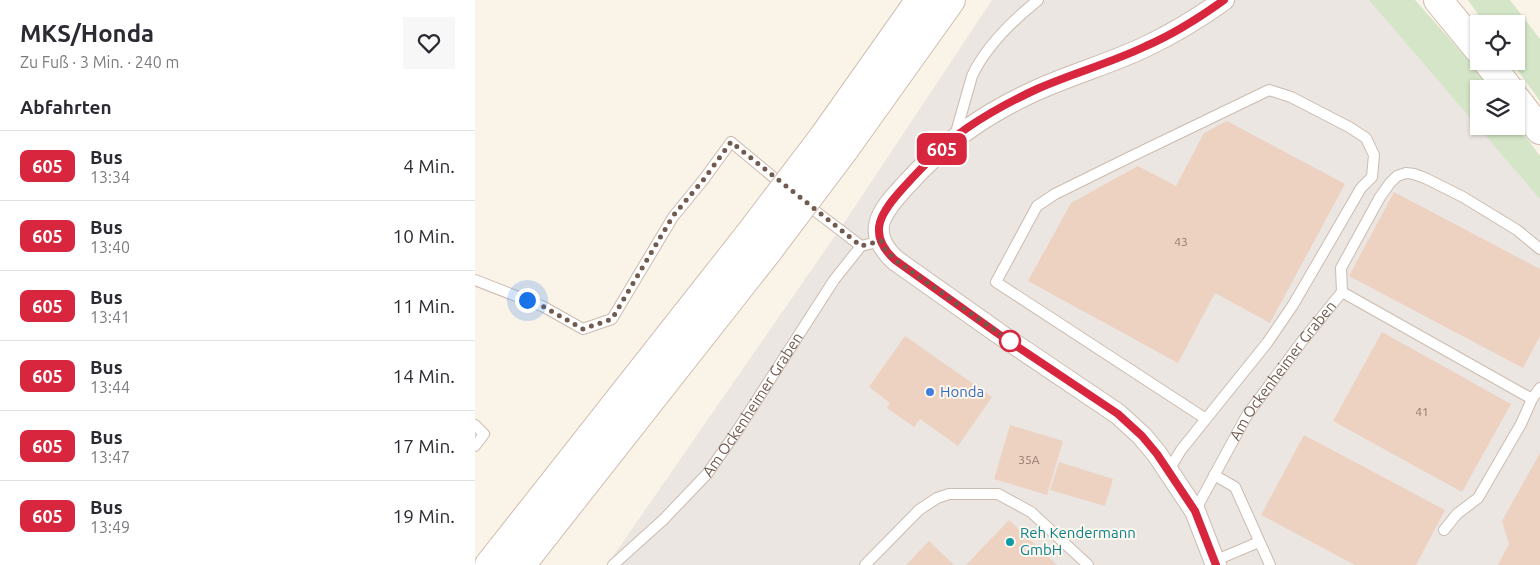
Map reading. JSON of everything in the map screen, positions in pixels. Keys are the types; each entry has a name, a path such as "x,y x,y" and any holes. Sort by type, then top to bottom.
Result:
{"main road":[{"path":"834,143 920,0"},
{"path":"521,565 834,143 951,0"},
{"path":"1438,0 1470,39"},
{"path":"1494,70 1502,80"},
{"path":"1525,111 1540,130"},
{"path":"489,565 758,244"}],"street":[{"path":"1215,563 1195,511 1169,470 1142,436 1118,414 997,333 895,260 884,248 879,234 880,220 885,208 917,172 967,128 998,109 1037,89 1149,45 1200,17 1224,0"}],"lane":[{"path":"955,138 972,76 976,68 998,37 1038,0"},
{"path":"1169,470 1181,450 1267,344 1293,305 1361,188 1372,177 1374,155 1367,138 1291,97 1269,90 1055,194 1037,206 996,282 1206,419"},
{"path":"475,280 544,307 583,329 612,319 673,216 704,179 731,142 861,246 881,241"},
{"path":"1342,292 1341,268 1380,197 1397,176 1406,173 1425,178 1463,197 1517,230 1540,249"},
{"name":"Am Ockenheimer Graben","path":"613,565 663,520 707,474 737,431 834,280 861,246"},
{"name":"Am Ockenheimer Graben","path":"1195,511 1247,415 1303,340 1342,292 1532,399"},
{"path":"1444,530 1457,514 1478,498 1521,424 1532,399 1540,388"},
{"path":"475,425 484,434 475,446"},
{"path":"1214,475 1235,487 1270,565"},
{"path":"865,565 919,510 937,498 949,494 998,494 1031,512 1088,565"},
{"path":"1215,563 1259,542"}],"shaded area":[{"path":"992,0 1404,0 1470,111 1470,135 1490,135 1540,177 1540,565 607,565 848,217"}],"green space":[{"path":"1369,0 1415,0 1470,62 1470,70 1476,70 1484,80 1470,80 1470,118"},
{"path":"1468,0 1510,0 1522,15 1479,15"},
{"path":"1525,20 1540,39 1540,101 1518,70 1525,70"},
{"path":"1485,135 1524,135 1540,156 1540,199"}],"building":[{"path":"1227,121 1345,184 1270,323 1215,293 1178,363 1028,281 1071,203 1138,166 1176,186 1204,133"},
{"path":"1394,192 1540,269 1540,336 1523,368 1349,276"},
{"path":"1382,332 1511,404 1462,492 1333,421"},
{"name":"Honda","path":"905,336 992,397 958,446 920,419 914,427 887,408 890,403 869,387"},
{"path":"1010,425 1063,441 1047,495 994,479"},
{"path":"1304,435 1445,510 1416,565 1355,565 1261,515"},
{"path":"1540,453 1540,565 1498,565 1509,544 1502,521"},
{"path":"1059,462 1113,479 1105,506 1050,490"},
{"name":"Reh Kendermann GmbH","path":"1009,520 1057,565 966,565"},
{"path":"929,541 954,565 906,565"}],"bus line":[{"name":"605","path":"1216,565 1195,511 1169,470 1142,436 1118,414 997,333 895,260 884,248 879,228 881,214 890,202 917,172 967,128 998,109 1037,89 1149,45 1200,17 1224,0"}],"place":[{"name":"Honda","path":"930,392"},
{"name":"Reh Kendermann GmbH","path":"1010,542"}],"route":[{"path":"527,300 544,307 583,329 612,319 673,216 704,179 731,142 822,217 861,246 881,241 884,248 895,260 1010,341"}]}
